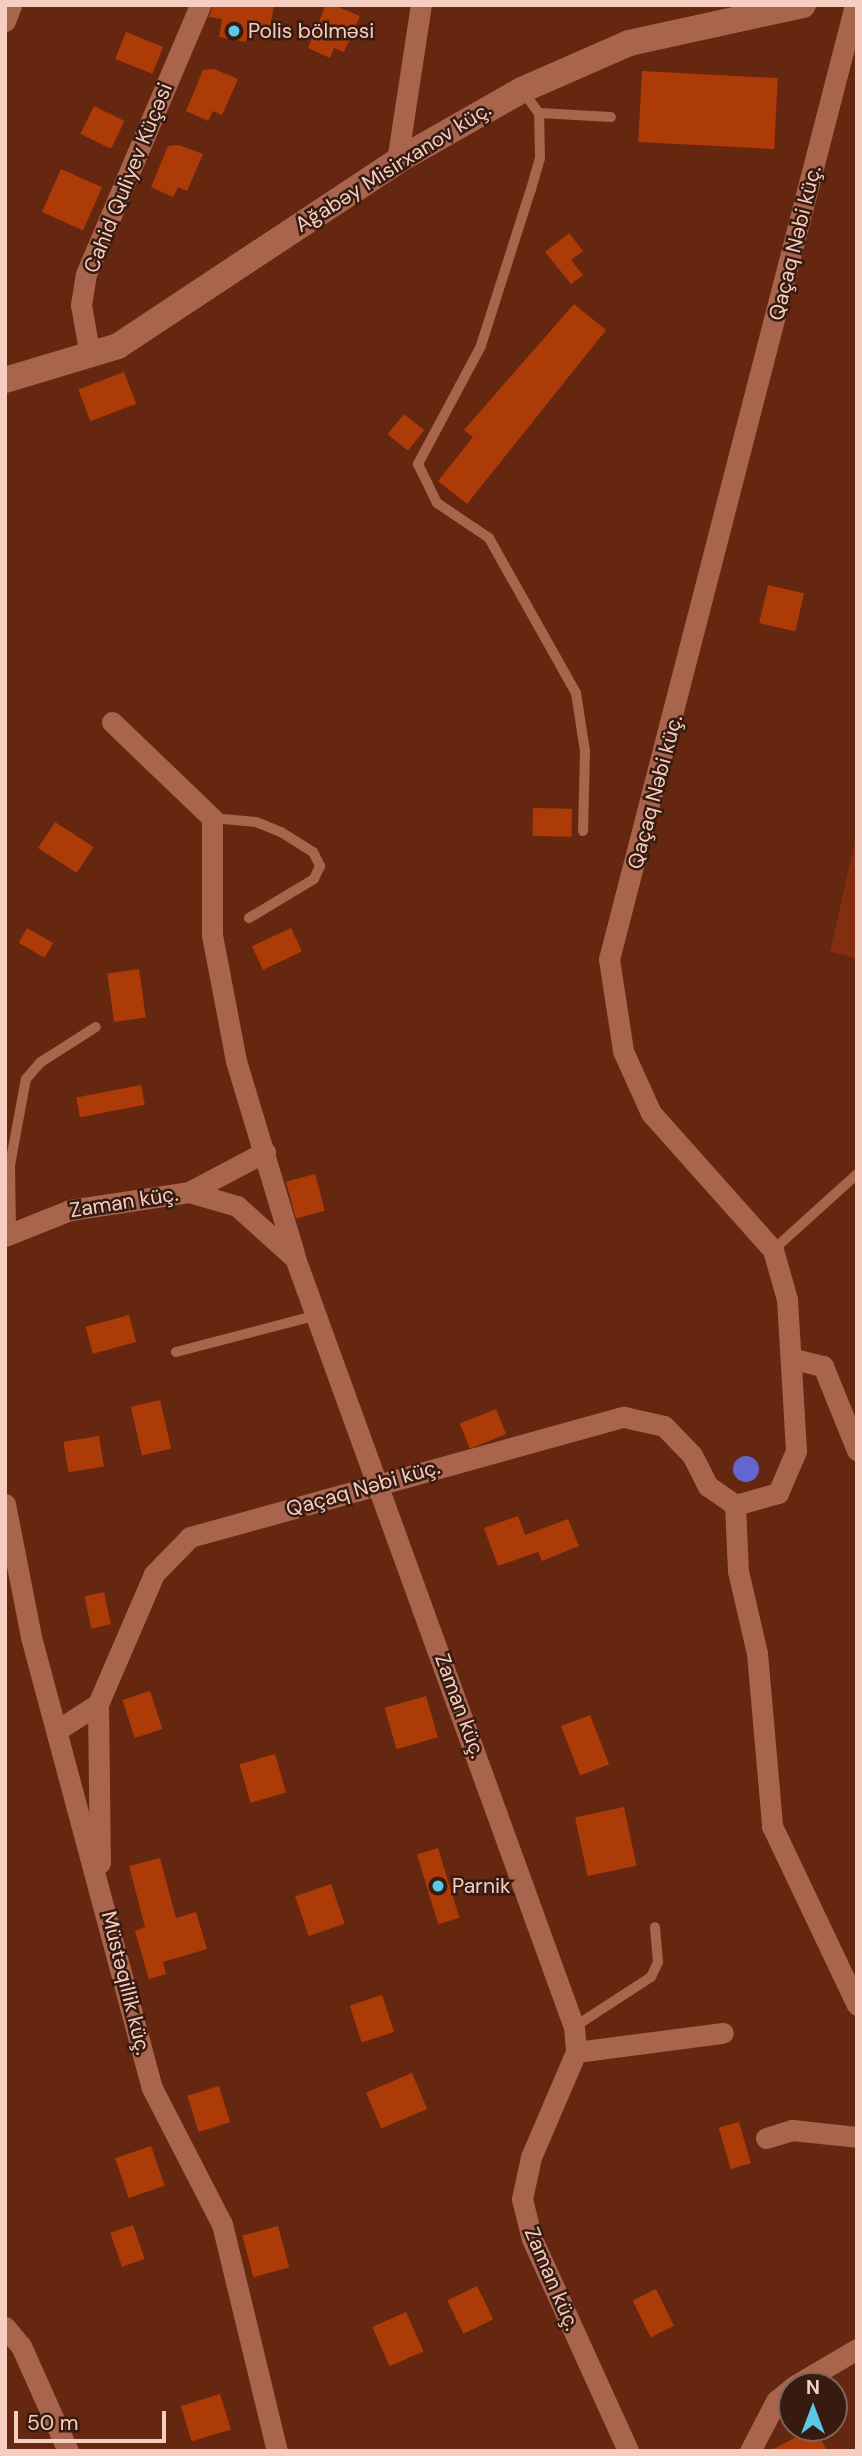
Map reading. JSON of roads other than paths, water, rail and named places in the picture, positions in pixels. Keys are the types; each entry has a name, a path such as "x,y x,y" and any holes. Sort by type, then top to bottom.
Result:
{"street":[{"path":"5,21 11,5"},
{"name":"Cahid Quliyev Küçəsi","path":"90,356 81,305 86,274 200,5"},
{"path":"397,161 421,5"},
{"name":"Ağabəy Misirxanov küç.","path":"5,380 90,356 147,330 397,161 522,90 629,43 803,5"},
{"name":"Qaçaq Nəbi küç.","path":"773,1250 650,1113 623,1051 609,959 855,5"},
{"path":"112,722 212,818 212,935 236,1061 295,1258"},
{"path":"188,1192 265,1152"},
{"name":"Zaman küç.","path":"8,1233 70,1210 188,1192 237,1206 295,1258 372,1484 421,1596 573,2028 576,2052 531,2158 522,2199 532,2239 628,2451"},
{"path":"773,1250 794,1359 796,1451 788,1475 778,1493 735,1505 738,1571 757,1653 772,1826 857,2005"},
{"path":"794,1359 823,1366 857,1450"},
{"name":"Qaçaq Nəbi küç.","path":"98,1704 169,1552 190,1537 372,1484 624,1417 664,1426 692,1455 708,1486 735,1505"},
{"name":"Müstəqillik küç.","path":"5,1504 31,1637 59,1729 152,2088 222,2224 277,2451"},
{"path":"59,1729 98,1704"},
{"path":"97,1872 103,1857 98,1704"},
{"path":"576,2052 723,2033"},
{"path":"766,2138 792,2130 857,2137"},
{"path":"5,2327 21,2346 68,2451"},
{"path":"818,2372 857,2349"},
{"path":"750,2451 778,2399"}],"lane":[{"path":"522,90 539,113 540,158 497,305 418,464 437,502 489,538 576,694 585,751 583,831"},
{"path":"539,113 611,117"},
{"path":"212,818 256,822 281,832 313,852 320,866 314,879 249,918"},
{"path":"8,1233 10,1165 26,1079 41,1062 96,1027"},
{"path":"773,1250 857,1174"},
{"path":"176,1352 314,1317"},
{"path":"573,2028 651,1977 658,1962 655,1927"}],"place":[{"name":"Polis bölməsi","path":"234,31"},
{"name":"Parnik","path":"438,1886"}]}
